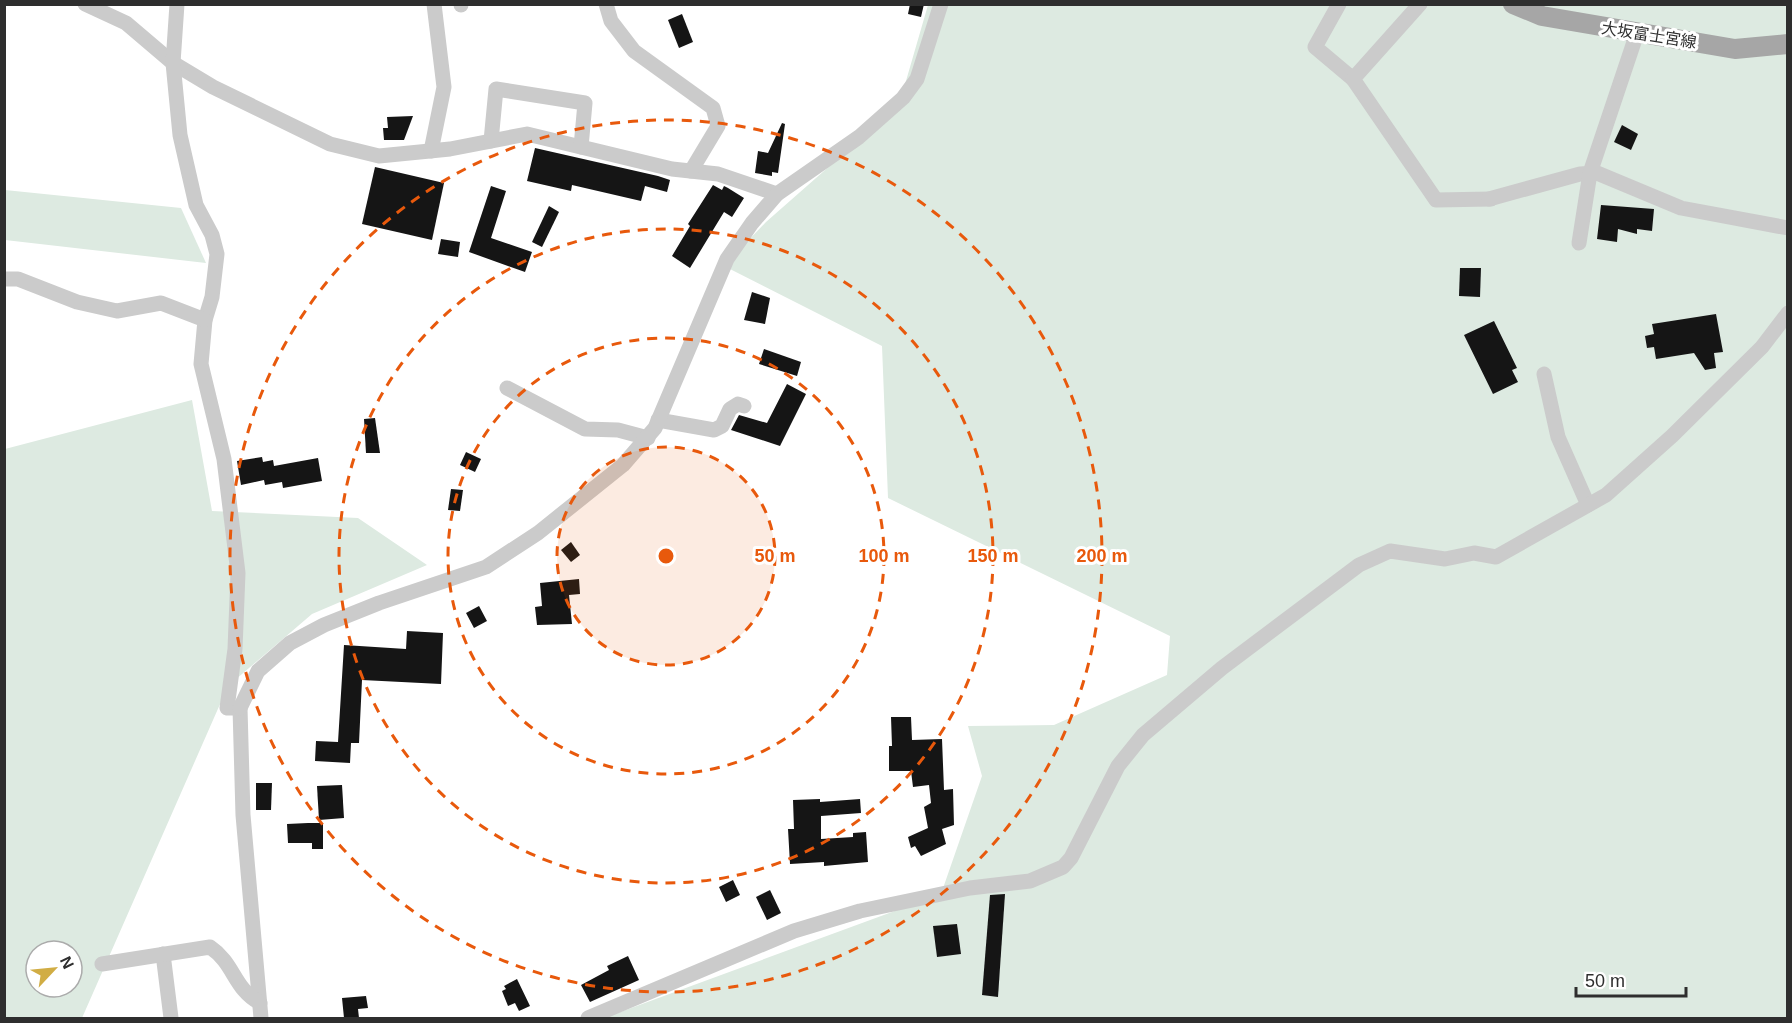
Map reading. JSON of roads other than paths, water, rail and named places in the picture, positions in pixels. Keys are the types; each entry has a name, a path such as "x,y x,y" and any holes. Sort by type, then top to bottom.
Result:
{"main road":[{"name":"大坂富士宮線","path":"1513,4 1542,16 1735,49 1788,44"}],"street":[{"path":"85,4 126,23 173,63 213,87 330,144 379,156 431,151 527,134 691,171 718,174 777,194"},
{"path":"177,4 173,63 178,125 196,205 212,236 217,254 212,297 205,320 201,364 224,459 238,573 235,649 227,708 240,708"},
{"path":"431,151 444,87 434,4"},
{"path":"606,4 611,21 634,51 713,108 718,126 691,171"},
{"path":"261,1011 243,815 240,708 258,671 290,643 357,612 486,567 538,533 623,465 648,438 658,420 727,259 752,223 777,194 859,137 903,98 917,79 941,4"},
{"path":"1339,4 1315,47 1353,79 1436,200 1490,199 1580,174 1597,173 1681,208 1788,228"},
{"path":"1353,79 1420,4"},
{"path":"1579,243 1590,173 1637,33"},
{"path":"491,141 496,89 585,103 580,147"},
{"path":"4,279 18,279 77,303 117,311 161,303 205,320"},
{"path":"588,1018 794,932 895,904 970,888 1030,881 1063,867 1071,858 1118,766 1143,735 1222,668 1359,565 1390,551 1445,559 1474,553 1496,557 1606,495 1672,436 1762,347 1788,313"},
{"path":"1544,374 1558,437 1588,505"},
{"path":"507,388 585,429 618,430 648,438"},
{"path":"658,420 714,430 722,426 730,409 738,404 744,406"},
{"path":"102,964 210,947 223,956 245,995 261,1011"},
{"path":"163,954 171,1018"}]}
